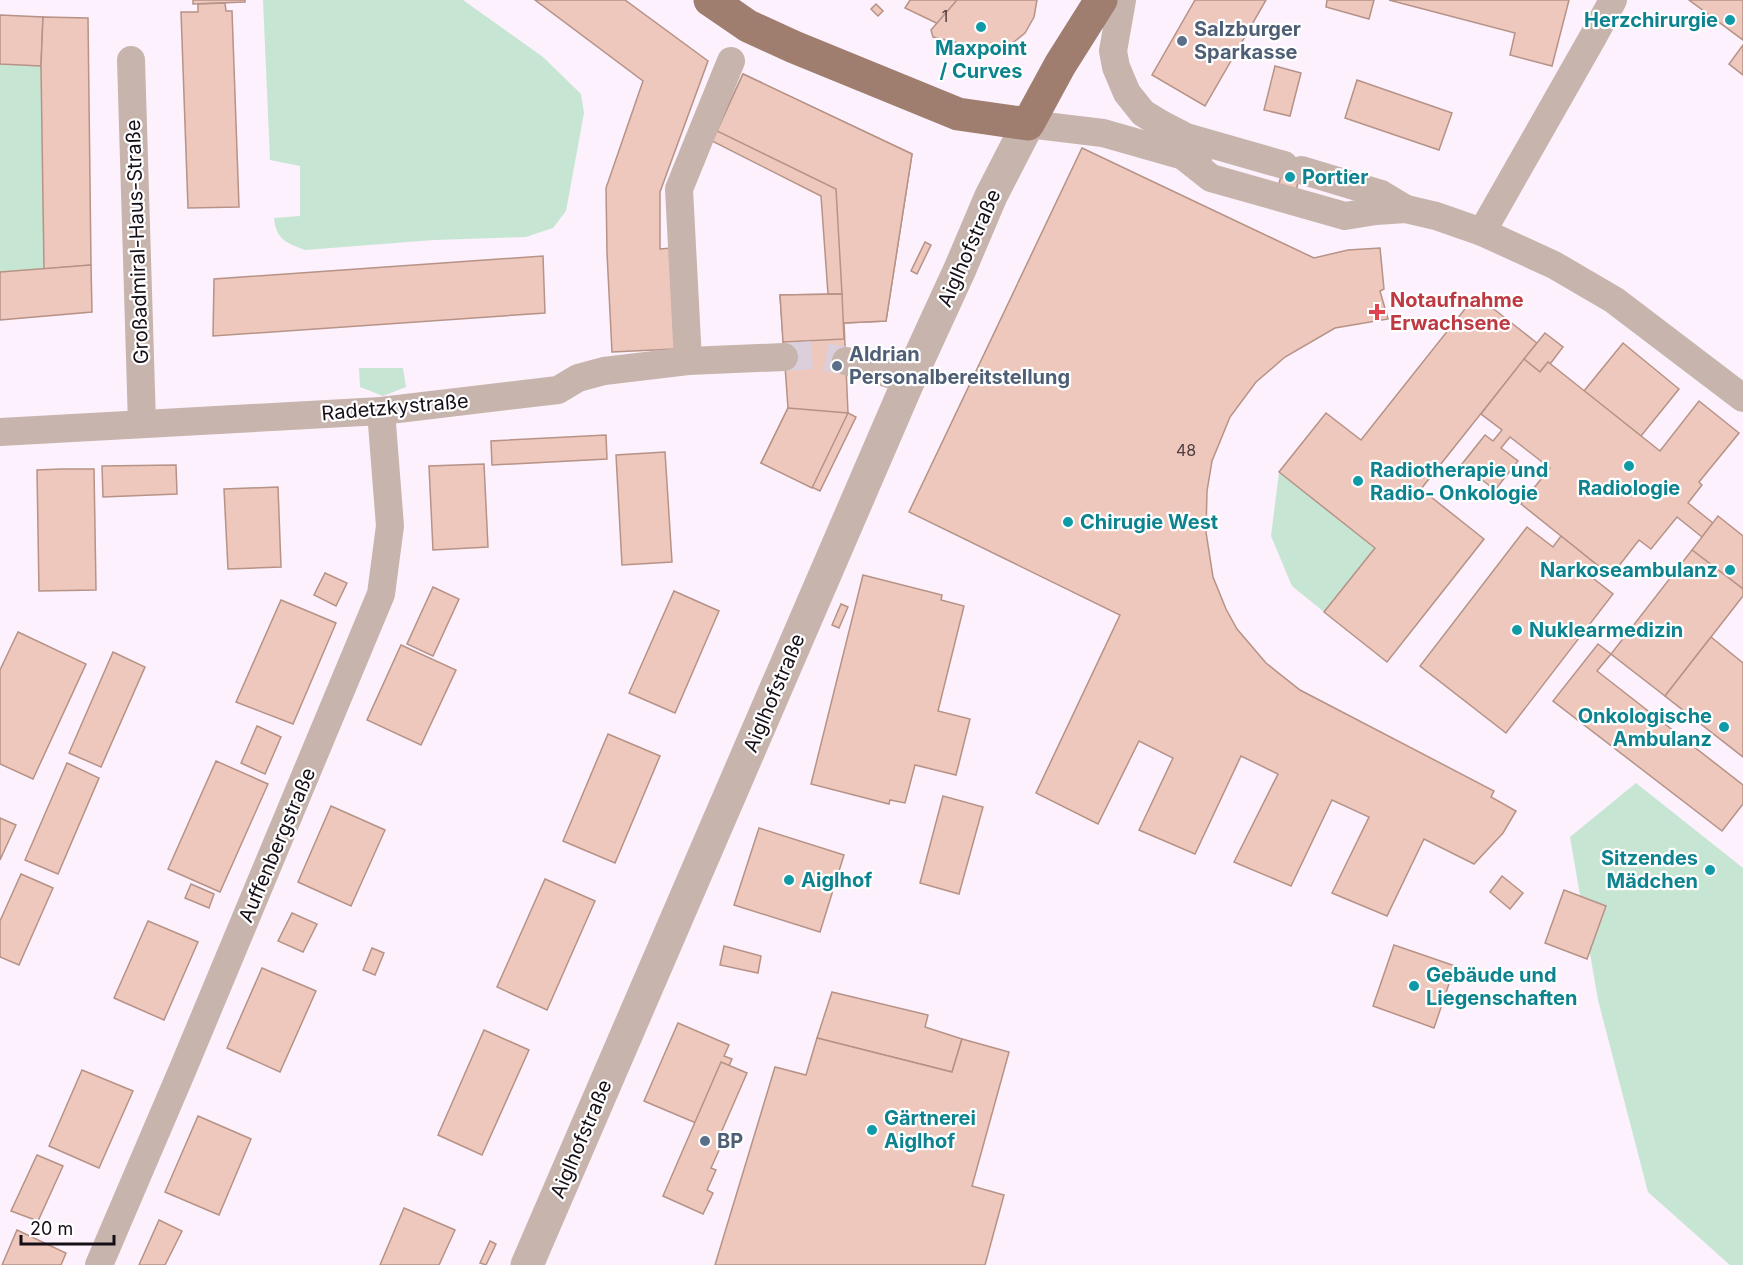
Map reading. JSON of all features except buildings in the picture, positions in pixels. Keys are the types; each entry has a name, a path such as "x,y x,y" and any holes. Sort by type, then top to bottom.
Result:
{"main road":[{"path":"710,0 748,26 958,114 1028,124 1060,65 1101,0"}],"street":[{"path":"1122,0 1113,51 1116,68 1130,99 1143,114 1186,137 1376,211"},
{"path":"1482,232 1612,0"},
{"name":"Großadmiral-Haus-Straße","path":"131,60 142,424"},
{"path":"688,362 679,189 731,61"},
{"path":"1028,124 1103,133 1182,155 1381,194 1406,209"},
{"name":"Aiglhofstraße","path":"527,1265 909,380 991,196 1028,124"},
{"path":"1182,155 1211,178 1345,216 1406,209 1436,216 1482,232 1554,265 1614,300 1743,398"},
{"name":"Radetzkystraße","path":"0,432 381,411 558,390 578,378 604,371 688,362 784,357"},
{"path":"846,361 909,380"},
{"name":"Auffenbergstraße","path":"99,1265 178,1082 381,594 390,526 381,411"}],"green space":[{"path":"263,0 463,0 543,57 581,94 584,113 566,211 553,228 526,237 434,240 305,250 284,240 277,231 274,218 300,216 300,166 270,160"},
{"path":"0,64 41,66 44,269 0,272"},
{"path":"359,368 403,368 406,387 383,396 360,387"},
{"path":"1279,472 1375,548 1324,612 1292,586 1271,536"},
{"path":"1636,783 1743,868 1743,1265 1730,1265 1648,1192 1598,1000 1570,837"}],"tunnel":[{"path":"784,357 814,355 846,361"}],"place":[{"name":"Herzchirurgie","path":"1730,20"},
{"name":"Maxpoint / Curves","path":"981,27"},
{"name":"Salzburger Sparkasse","path":"1182,41"},
{"name":"Portier","path":"1290,177"},
{"name":"Notaufnahme Erwachsene","path":"1377,312"},
{"name":"Aldrian Personalbereitstellung","path":"837,366"},
{"name":"Radiologie","path":"1629,466"},
{"name":"Radiotherapie und Radio- Onkologie","path":"1358,481"},
{"name":"Chirugie West","path":"1068,522"},
{"name":"Narkoseambulanz","path":"1730,570"},
{"name":"Nuklearmedizin","path":"1517,630"},
{"name":"Onkologische Ambulanz","path":"1724,727"},
{"name":"Sitzendes Mädchen","path":"1710,870"},
{"name":"Aiglhof","path":"789,880"},
{"name":"Gebäude und Liegenschaften","path":"1414,986"},
{"name":"Gärtnerei Aiglhof","path":"872,1130"},
{"name":"BP","path":"705,1141"}]}
